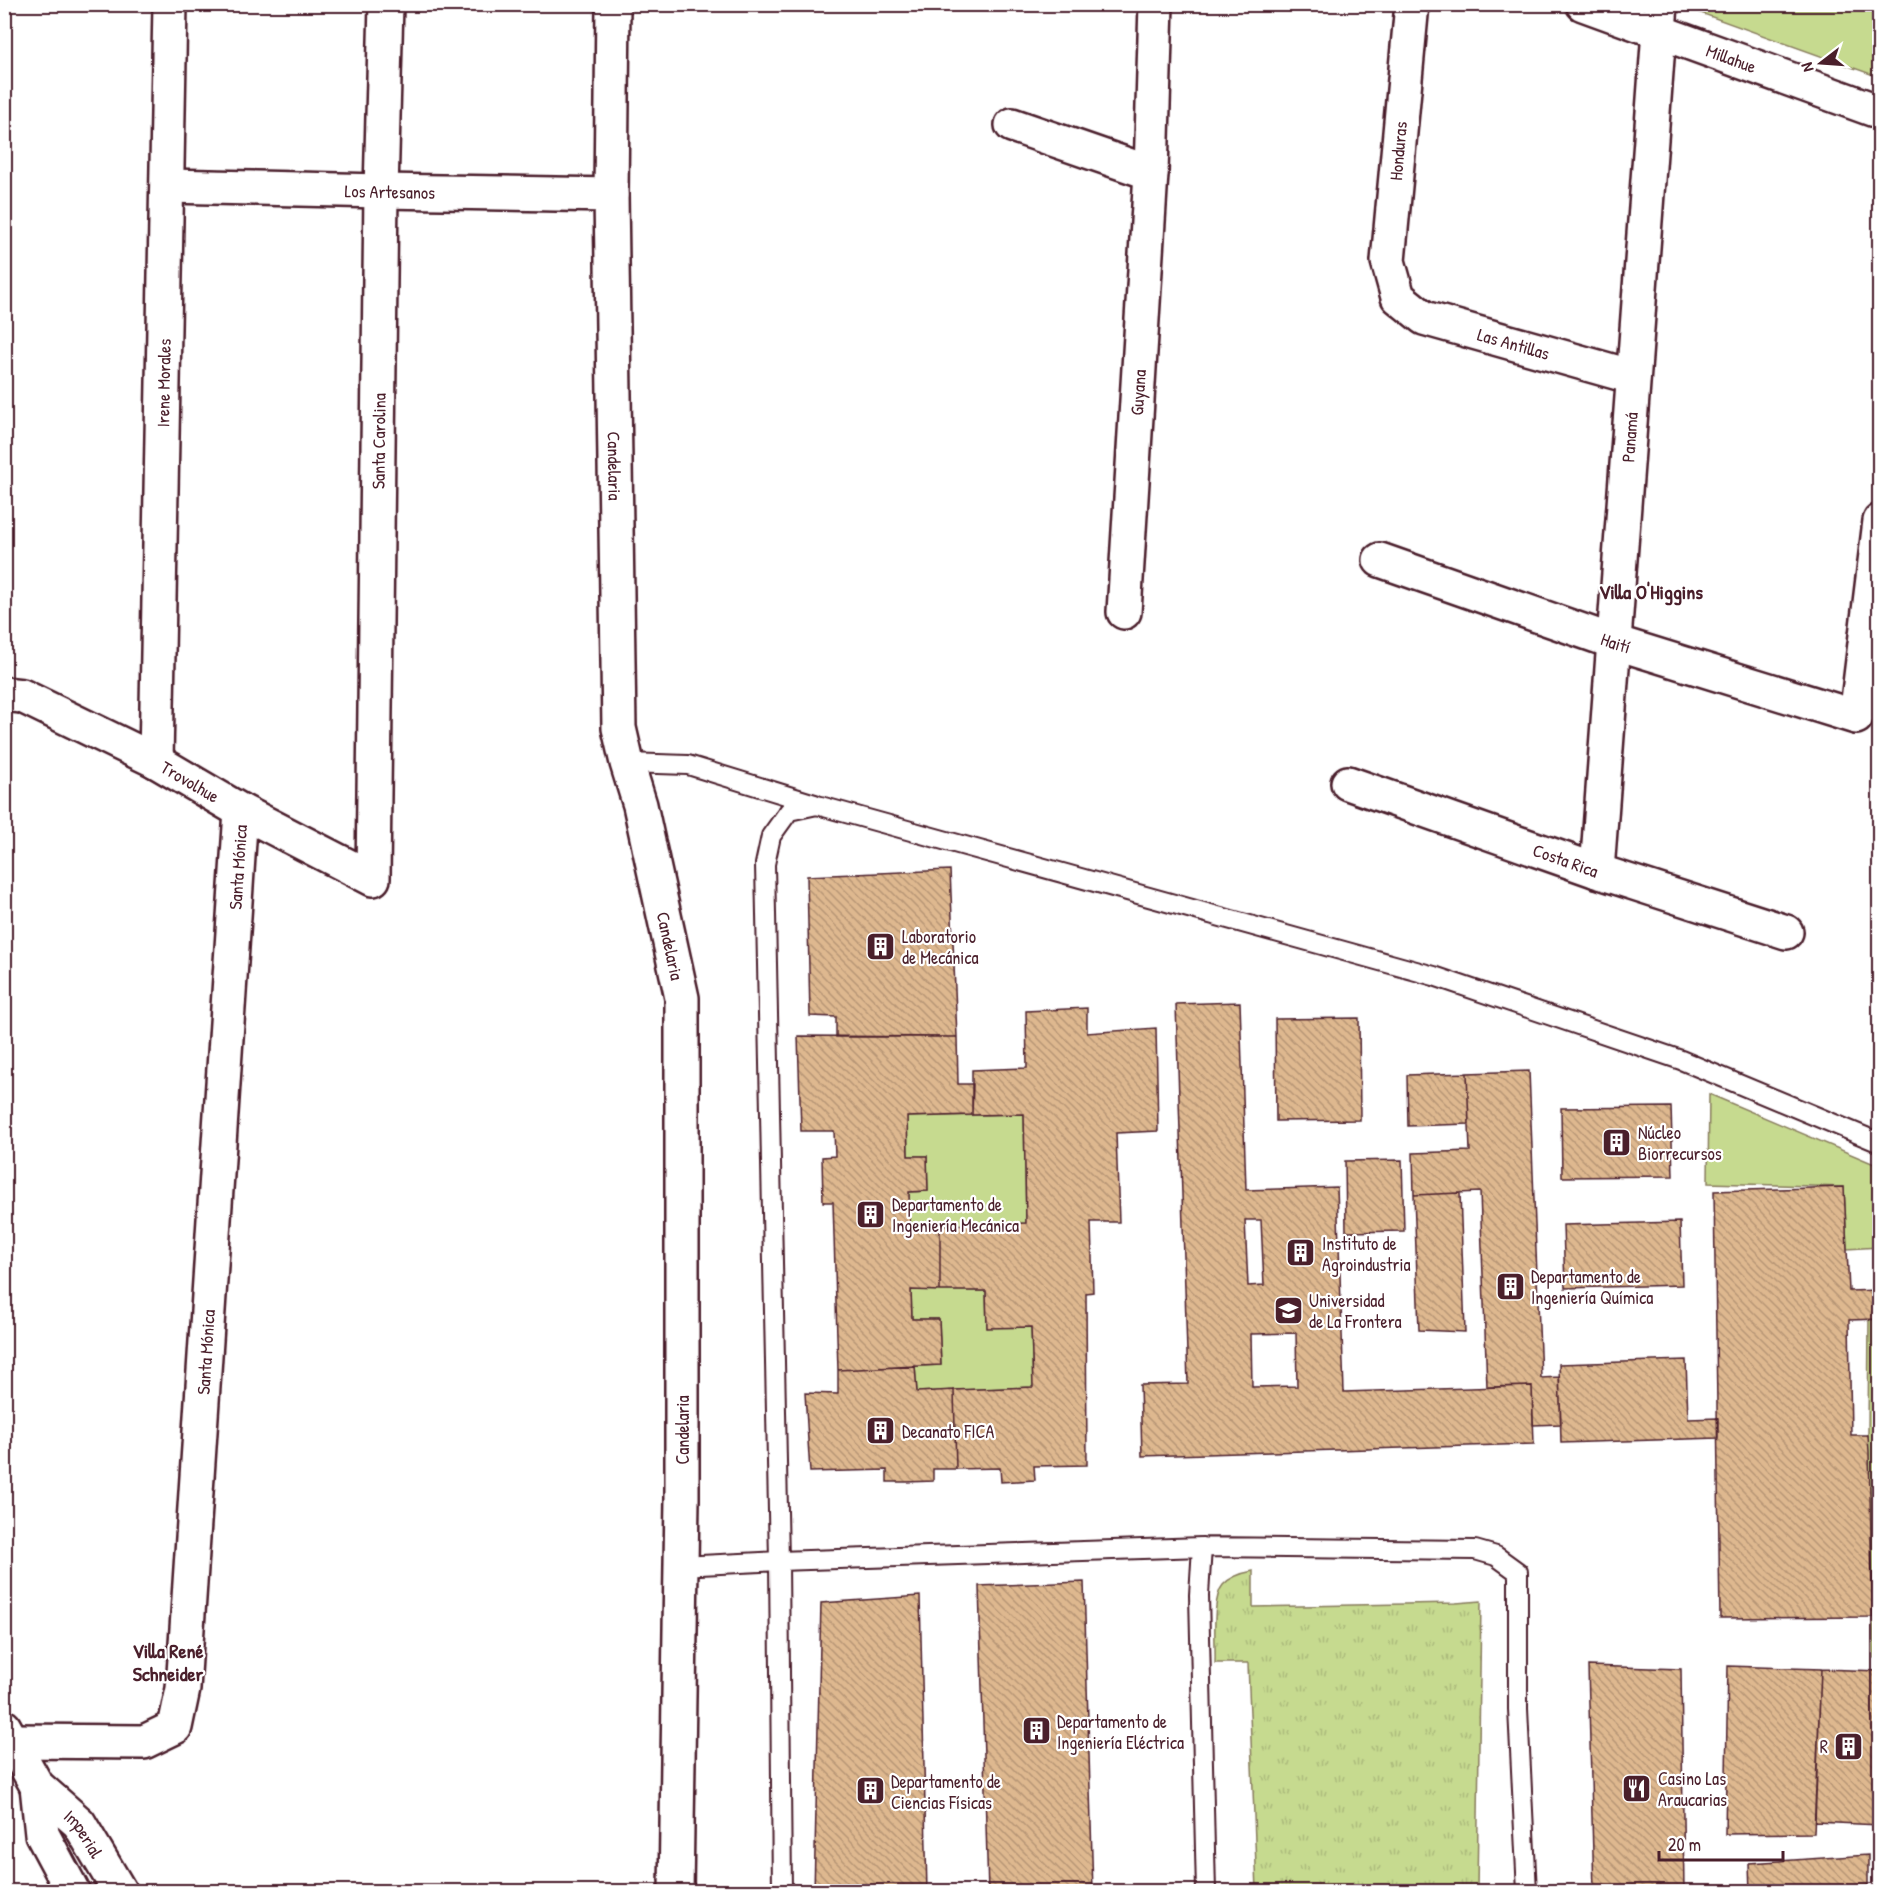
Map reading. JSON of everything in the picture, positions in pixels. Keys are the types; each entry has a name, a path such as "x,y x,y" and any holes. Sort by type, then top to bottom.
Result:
{"street":[{"name":"Irene Morales","path":"156,761 170,4"},
{"name":"Santa Carolina","path":"373,879 381,191 386,4"},
{"name":"Candelaria","path":"613,4 611,195 619,728 640,805 682,998 682,1499 676,1892"},
{"name":"Guyana","path":"1124,612 1151,173 1156,4"},
{"name":"Honduras","path":"1398,297 1388,261 1412,4"},
{"name":"Millahue","path":"1583,4 1660,19 1880,112"},
{"name":"Panamá","path":"1597,871 1660,19"},
{"path":"1012,125 1151,173"},
{"name":"Los Artesanos","path":"168,186 611,195"},
{"name":"Las Antillas","path":"1398,297 1424,318 1634,377"},
{"name":"Haití","path":"1380,560 1614,642 1856,717 1880,521"},
{"name":"Trovolhue","path":"4,694 22,696 156,761 241,811 373,879"},
{"name":"Costa Rica","path":"1348,783 1597,871 1786,932"},
{"name":"Santa Mónica","path":"9,1734 144,1742 176,1727 183,1689 241,811"},
{"name":"Imperial","path":"9,1734 37,1786 79,1823 120,1892"},
{"name":"Imperial","path":"37,1786 42,1834 73,1892"}],"lane":[{"path":"627,763 688,765 817,805 1434,976 1681,1060 1880,1143"},
{"path":"783,1892 765,864 771,836 789,811 817,805"},
{"path":"680,1566 1202,1546 1475,1550 1496,1556 1518,1572 1518,1709 1527,1892"},
{"path":"1202,1546 1199,1595 1206,1892"}],"green space":[{"path":"1694,5 1879,5 1879,77 1698,12"},
{"path":"1709,1094 1879,1166 1879,1247 1847,1249 1844,1187 1708,1183"},
{"path":"1024,1114 1026,1223 910,1226 909,1192 928,1191 927,1156 908,1156 907,1117"},
{"path":"911,1290 986,1291 987,1327 1031,1327 1033,1387 917,1392 915,1366 941,1365 939,1319 912,1319"},
{"path":"1880,1319 1879,1659 1874,1658 1868,1435 1869,1320"},
{"path":"1253,1571 1253,1607 1481,1601 1477,1891 1257,1891 1248,1663 1215,1663 1215,1611 1219,1592 1230,1579"}],"building":[{"name":"Laboratorio de Mecánica","path":"950,870 957,1037 836,1037 836,1017 810,1016 807,876"},
{"name":"Instituto de Agroindustria","path":"1240,1002 1246,1190 1337,1187 1344,1392 1532,1386 1534,1444 1142,1456 1140,1385 1188,1384 1176,1004","holes":["1245,1220 1261,1220 1264,1285 1248,1286","1296,1333 1297,1386 1252,1387 1251,1334"]},
{"path":"1087,1008 1087,1033 1156,1028 1158,1131 1116,1133 1119,1222 1091,1222 1093,1292 1086,1293 1087,1465 1034,1466 1035,1480 1001,1482 1000,1468 956,1469 954,1390 1033,1387 1031,1327 987,1328 986,1291 940,1291 940,1225 1026,1223 1024,1114 972,1115 972,1070 1027,1068 1026,1011"},
{"path":"1359,1018 1360,1120 1276,1121 1275,1019"},
{"name":"Departamento de Ingeniería Mecánica","path":"798,1036 957,1037 958,1084 973,1084 972,1115 907,1117 908,1156 927,1156 928,1191 909,1192 910,1226 940,1225 940,1291 911,1290 912,1319 939,1319 941,1365 838,1370 833,1202 823,1202 822,1157 835,1156 834,1131 801,1131"},
{"name":"Departamento de Ingeniería Química","path":"1529,1071 1541,1378 1559,1377 1561,1424 1533,1425 1532,1386 1487,1387 1480,1192 1414,1195 1413,1153 1470,1151 1467,1073"},
{"path":"1467,1073 1469,1124 1408,1126 1407,1075"},
{"name":"Núcleo Biorrecursos","path":"1671,1107 1673,1176 1562,1177 1561,1108"},
{"path":"1402,1160 1404,1231 1346,1232 1345,1161"},
{"path":"1844,1187 1849,1291 1880,1290 1880,1319 1849,1320 1851,1435 1868,1435 1873,1617 1720,1618 1714,1191"},
{"path":"1460,1193 1465,1332 1419,1330 1414,1195"},
{"path":"1680,1222 1682,1285 1565,1288 1563,1225"},
{"path":"1686,1360 1688,1419 1718,1418 1718,1438 1561,1443 1559,1364"},
{"name":"Decanato FICA","path":"915,1366 917,1392 954,1390 956,1469 933,1469 933,1481 906,1482 887,1482 887,1470 810,1472 805,1393 838,1394 838,1370"},
{"name":"Departamento de Ingeniería Eléctrica","path":"1084,1582 1093,1892 988,1892 979,1586"},
{"name":"Departamento de Ciencias Físicas","path":"920,1596 927,1892 814,1892 821,1603"},
{"name":"Casino Las Araucarias","path":"1588,1666 1681,1669 1684,1892 1594,1892"},
{"path":"1728,1666 1821,1669 1814,1833 1725,1834"},
{"name":"R","path":"1821,1669 1880,1671 1880,1825 1815,1822"},
{"path":"1868,1855 1868,1892 1750,1892 1749,1863"}],"place":[{"name":"Laboratorio de Mecánica","path":"881,946"},
{"name":"Núcleo Biorrecursos","path":"1617,1142"},
{"name":"Departamento de Ingeniería Mecánica","path":"871,1214"},
{"name":"Instituto de Agroindustria","path":"1301,1253"},
{"name":"Departamento de Ingeniería Química","path":"1510,1286"},
{"name":"Universidad de La Frontera","path":"1288,1310"},
{"name":"Decanato FICA","path":"881,1431"},
{"name":"Departamento de Ingeniería Eléctrica","path":"1036,1731"},
{"name":"R","path":"1849,1746"},
{"name":"Casino Las Araucarias","path":"1637,1788"},
{"name":"Departamento de Ciencias Físicas","path":"870,1791"}],"district":[{"name":"Villa O'Higgins","path":"1651,591"},
{"name":"Villa René Schneider","path":"168,1662"}]}
